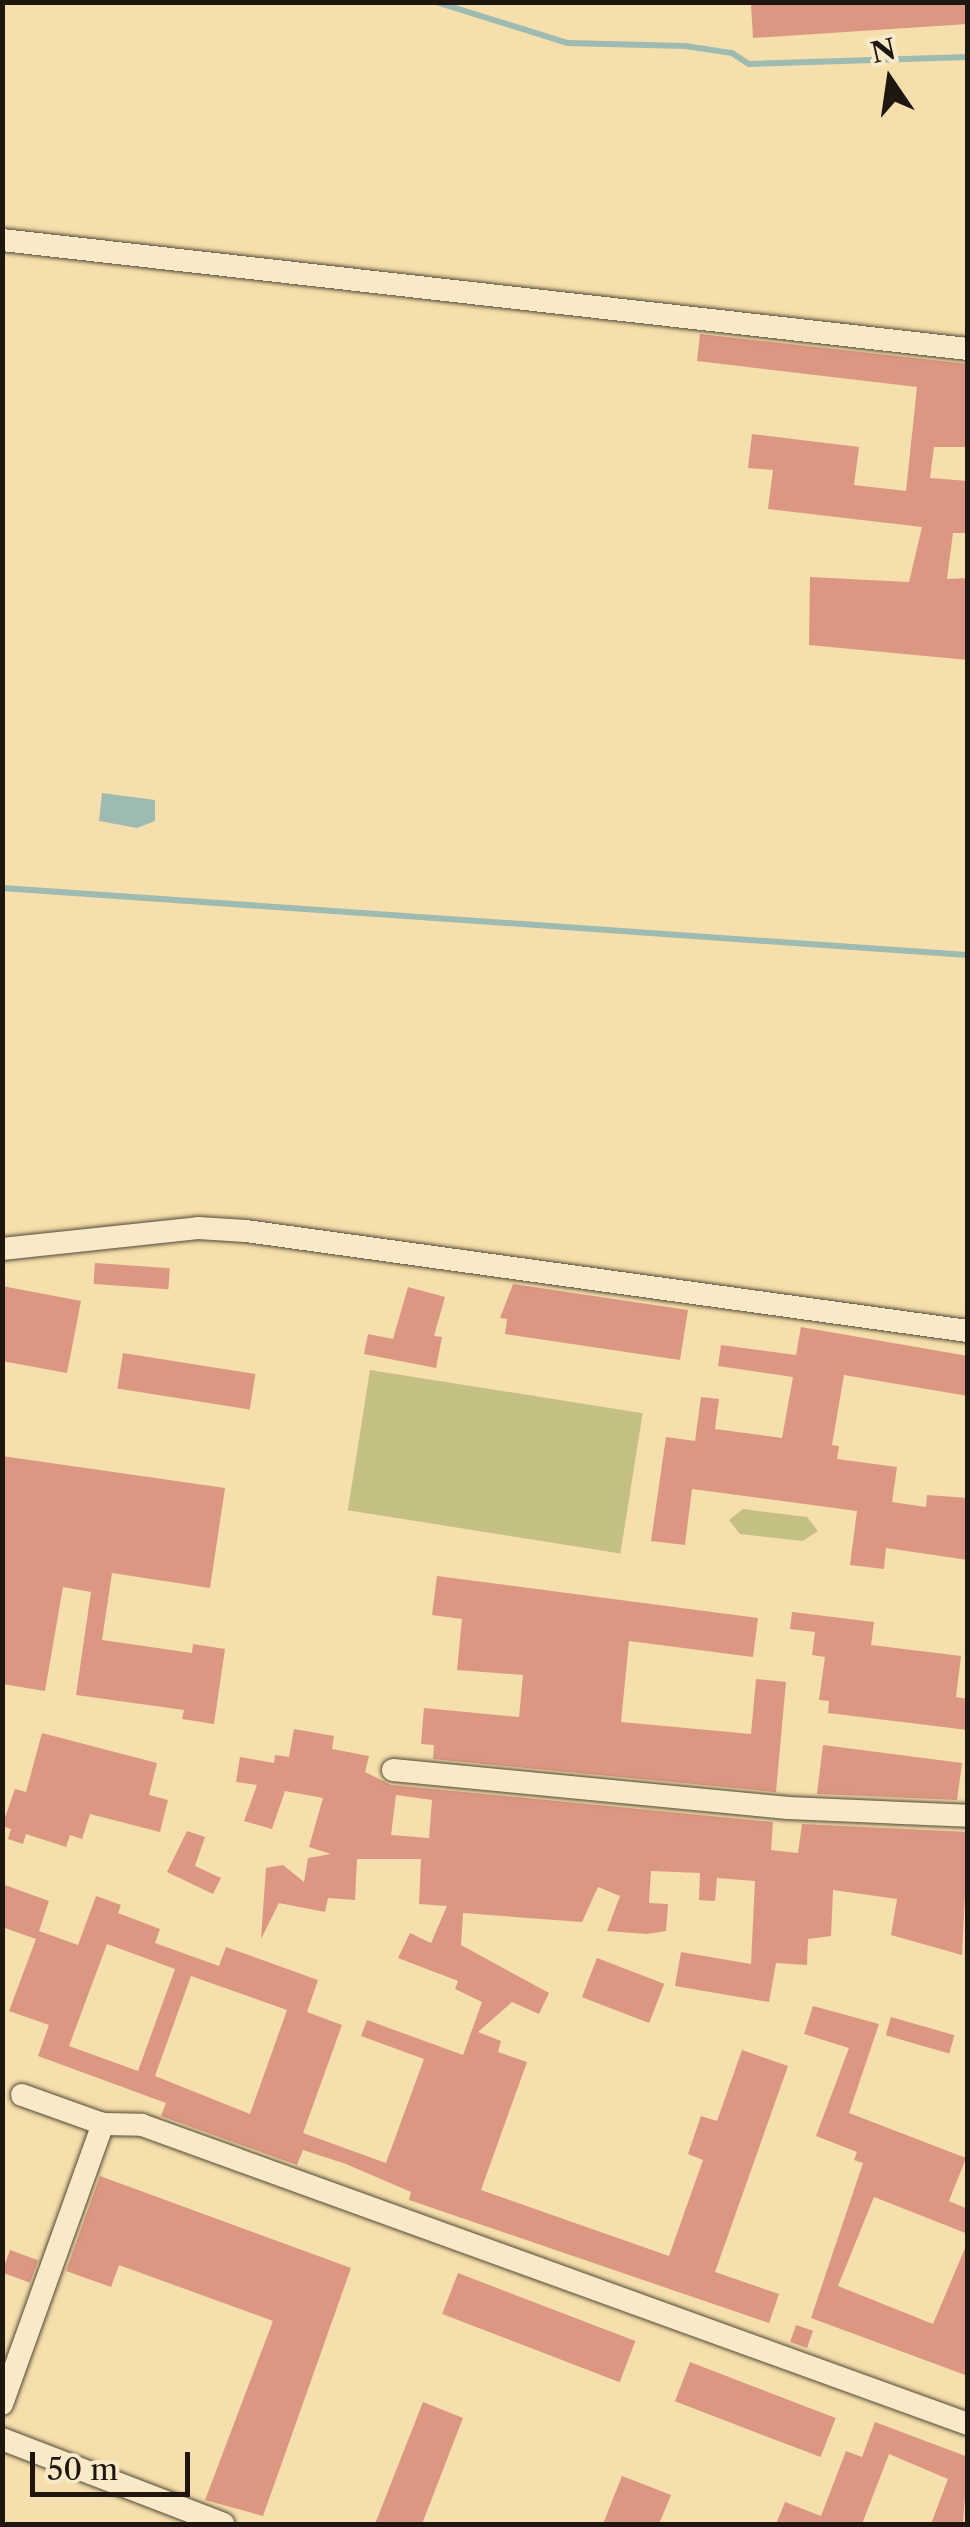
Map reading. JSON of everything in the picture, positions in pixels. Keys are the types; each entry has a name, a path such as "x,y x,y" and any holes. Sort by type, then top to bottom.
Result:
{"street":[{"path":"2,240 968,349"},
{"path":"2,1249 198,1228 246,1231 968,1331"},
{"path":"393,1770 788,1808 968,1816"},
{"path":"22,2095 103,2124 142,2125 968,2424"},
{"path":"2,2404 103,2124"},
{"path":"2,2438 224,2524"}],"shaded area":[{"path":"370,1370 643,1413 620,1553 348,1510"},
{"path":"743,1509 807,1517 818,1531 803,1541 740,1534 729,1520"}],"water":[{"path":"102,793 155,800 155,821 137,828 99,821"}],"building":[{"path":"968,2 968,24 753,38 751,4"},
{"path":"700,334 968,364 968,447 934,447 930,478 968,481 968,533 953,533 947,579 968,578 968,660 809,645 810,577 909,582 922,527 768,509 773,470 748,468 752,434 859,447 854,485 906,491 917,387 697,361"},
{"path":"95,1263 170,1268 168,1289 94,1284"},
{"path":"513,1284 688,1310 680,1360 505,1334 507,1319 500,1318"},
{"path":"2,1286 81,1301 67,1373 2,1361"},
{"path":"408,1287 445,1297 434,1336 442,1337 436,1368 364,1354 368,1334 393,1339"},
{"path":"801,1327 968,1356 968,1396 844,1375 832,1445 839,1446 837,1459 897,1467 892,1502 926,1507 927,1495 968,1498 968,1560 886,1548 884,1569 850,1565 857,1511 692,1489 685,1545 651,1541 666,1437 695,1441 701,1397 719,1399 715,1429 782,1438 793,1377 718,1366 721,1345 796,1355"},
{"path":"123,1353 255,1374 250,1410 117,1389"},
{"path":"2,1456 225,1488 210,1588 112,1573 102,1640 192,1653 193,1644 225,1649 214,1724 182,1719 184,1710 76,1695 91,1592 63,1587 45,1691 2,1684"},
{"path":"437,1576 758,1618 753,1657 629,1641 621,1722 751,1734 756,1679 786,1682 776,1792 433,1759 434,1745 421,1744 424,1708 519,1717 523,1675 457,1670 462,1619 432,1615"},
{"path":"792,1612 874,1622 871,1645 961,1656 956,1697 968,1699 968,1730 828,1713 829,1701 819,1700 825,1657 812,1655 815,1632 790,1629"},
{"path":"294,1729 334,1736 332,1749 369,1756 365,1772 391,1785 773,1822 771,1850 798,1853 802,1824 968,1832 962,1955 891,1935 897,1899 833,1890 831,1936 808,1939 807,1965 776,1963 769,2002 675,1986 681,1952 751,1964 755,1881 717,1878 715,1901 699,1900 700,1873 651,1871 649,1903 668,1904 666,1931 647,1934 607,1931 620,1896 598,1887 582,1922 463,1913 461,1945 549,1993 539,2014 512,2002 478,2032 501,2041 498,2052 527,2062 481,2190 669,2256 703,2160 688,2154 701,2116 717,2121 742,2050 788,2066 715,2272 779,2294 769,2323 409,2200 411,2192 346,2164 303,2150 297,2165 161,2116 166,2103 38,2056 49,2025 9,2011 36,1939 2,1927 2,1884 49,1901 39,1931 78,1945 96,1896 121,1905 118,1913 160,1929 155,1943 219,1966 226,1947 318,1980 307,2012 342,2025 303,2133 386,2163 424,2059 361,2036 367,2020 463,2055 482,2002 455,1989 458,1981 398,1958 410,1933 431,1943 447,1906 419,1904 421,1859 357,1859 355,1900 328,1898 325,1912 279,1903 261,1939 266,1868 283,1865 304,1882 308,1858 331,1854 309,1847 323,1798 285,1791 272,1829 244,1821 257,1785 236,1782 240,1757 274,1763 275,1755 289,1757","holes":["396,1795 432,1800 429,1838 391,1835","107,1944 175,1969 138,2071 69,2046","191,1976 287,2010 250,2114 155,2076"]},
{"path":"42,1733 157,1763 149,1795 168,1800 160,1832 90,1814 82,1839 70,1835 66,1847 26,1834 23,1844 8,1839 11,1829 2,1826 15,1789 26,1792"},
{"path":"823,1745 962,1763 957,1800 817,1794"},
{"path":"187,1831 205,1837 195,1866 221,1878 213,1894 167,1872"},
{"path":"597,1958 664,1984 649,2023 582,1997"},
{"path":"813,2006 879,2024 849,2113 966,2158 949,2201 968,2209 968,2234 874,2197 838,2286 933,2324 968,2241 968,2376 811,2318 863,2163 854,2160 857,2152 816,2136 849,2048 804,2034"},
{"path":"891,2017 954,2035 949,2053 886,2035"},
{"path":"100,2176 351,2268 263,2516 205,2500 273,2321 119,2265 111,2287 66,2271"},
{"path":"10,2250 38,2260 30,2283 2,2273"},
{"path":"458,2273 635,2341 620,2382 442,2314"},
{"path":"796,2325 813,2331 807,2348 790,2342"},
{"path":"690,2362 836,2418 821,2457 675,2401"},
{"path":"423,2402 463,2418 422,2524 375,2524"},
{"path":"875,2422 968,2457 963,2524 931,2524 948,2479 889,2454 862,2524 776,2524 785,2502 821,2516 846,2451 862,2457"},
{"path":"622,2476 671,2495 659,2524 603,2524"}],"waterway":[{"path":"436,2 568,43 685,46 732,53 749,64 968,57"},
{"path":"2,888 968,955"}]}
